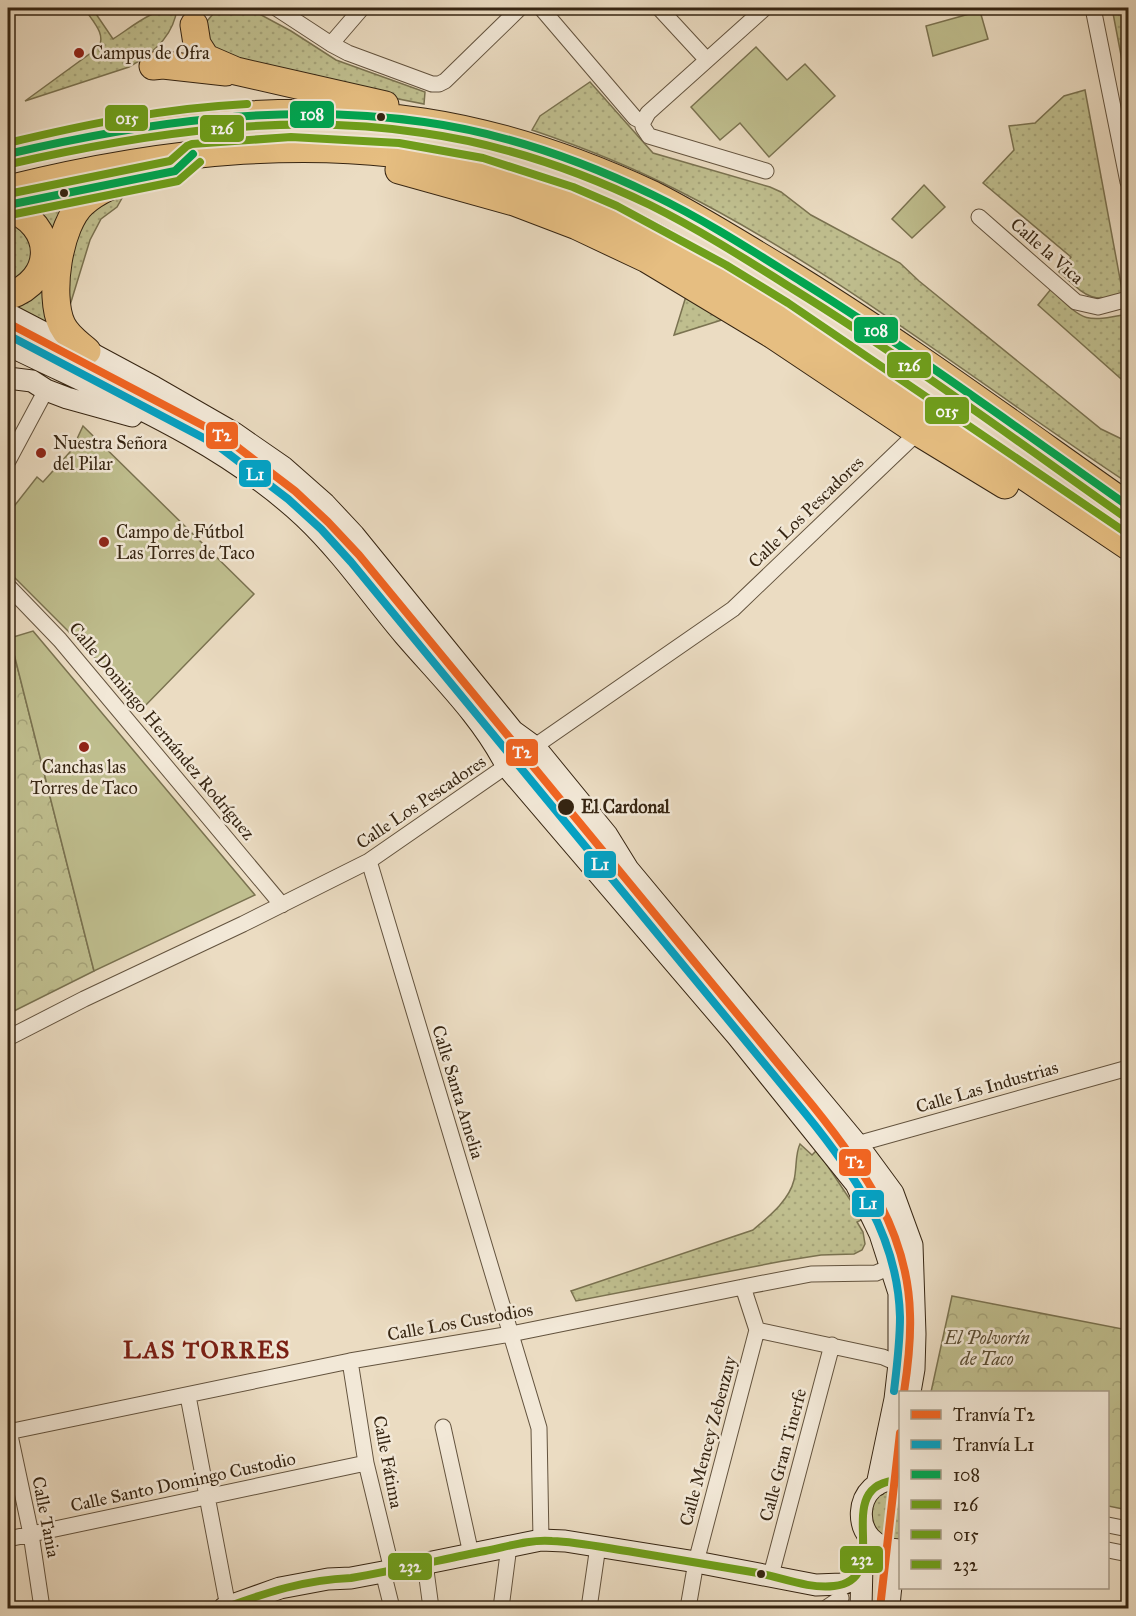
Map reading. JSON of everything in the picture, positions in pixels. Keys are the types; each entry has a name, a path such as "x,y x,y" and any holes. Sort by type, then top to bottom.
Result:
{"highway":[{"path":"194,26 197,44 206,58 236,71 385,105 424,122"},
{"path":"153,66 236,71"},
{"path":"8,154 143,125 234,114 328,113 424,122 550,153 652,195 706,224 846,309 1128,506"},
{"path":"290,147 328,161 393,169 456,184 514,202 578,226 681,278 773,335 918,432 1014,490 1051,495"},
{"path":"8,189 45,180 193,154 290,147 398,153 480,168 569,197 612,214 721,274 1128,546"},
{"path":"87,351 69,336 62,324 58,308 61,244 68,224 83,203 106,187 123,181 176,171 193,154"},
{"path":"8,208 20,212 31,220 39,230 45,254 40,271 30,284 8,296"}],"main road":[{"path":"8,314 87,351 234,433 283,467 325,504 354,535 513,730 535,747 607,835 627,869 857,1143 893,1192 912,1245 915,1334 914,1369 910,1391"},
{"path":"8,345 179,429 253,476 305,518 338,552 464,704 496,745 507,767 737,1036 856,1184 880,1234 899,1293 899,1364 895,1399 877,1485"},
{"path":"8,378 32,381 46,390 90,406 179,429"},
{"path":"891,1267 904,1284 907,1307 908,1347 903,1391"},
{"path":"899,1440 897,1450 899,1461"},
{"path":"816,1585 846,1606 862,1566 864,1529 861,1514 863,1502 877,1485 894,1479 899,1480"},
{"path":"864,1529 872,1541 884,1548 899,1550"},
{"path":"226,1608 280,1588 328,1579 351,1578 541,1540 565,1541 696,1562 816,1585 842,1584 852,1580 862,1566"},
{"path":"889,1608 890,1592 899,1563"}],"street":[{"path":"276,8 348,53 432,84 445,81 520,8"},
{"path":"331,44 362,8"},
{"path":"541,8 635,118 643,122"},
{"path":"659,8 707,60"},
{"path":"765,8 648,113 643,122 646,132 655,138 766,171"},
{"path":"1093,8 1128,182"},
{"name":"Calle la Vica","path":"979,217 1076,302 1098,307 1128,299"},
{"path":"8,461 46,390"},
{"name":"Calle Los Pescadores","path":"8,1038 369,861 733,609 918,432"},
{"name":"Calle Domingo Hernández Rodríguez","path":"8,586 60,640 282,905"},
{"name":"Calle Santa Amelia","path":"369,861 539,1428 541,1540"},
{"name":"Calle Las Industrias","path":"857,1143 1128,1068"},
{"path":"891,1267 912,1245"},
{"name":"Calle Los Custodios","path":"8,1430 189,1396 350,1361 511,1334 811,1274 876,1273 891,1267"},
{"path":"743,1287 758,1330 883,1357 899,1364"},
{"name":"Calle Mencey Zebenzuy","path":"688,1608 696,1562 758,1330"},
{"name":"Calle Gran Tinerfe","path":"771,1575 832,1346"},
{"name":"Calle Fátima","path":"350,1361 366,1463 388,1571 392,1608"},
{"path":"189,1396 226,1608"},
{"path":"443,1427 471,1554"},
{"name":"Calle Tania","path":"8,1430 31,1534 42,1608"},
{"name":"Calle Santo Domingo Custodio","path":"8,1539 366,1463"},
{"path":"1109,1525 1128,1529"},
{"path":"501,1608 509,1546"},
{"path":"589,1608 598,1546"},
{"path":"1109,1550 1128,1554"},
{"path":"425,1563 431,1608"}],"green space":[{"path":"86,8 92,8 113,39 151,15 177,8 172,27 167,35 154,50 138,62 25,101 99,47 101,37"},
{"path":"218,8 248,8 291,31 336,60 425,92 424,104 263,72 212,52 203,26"},
{"path":"1112,8 1128,8 1128,92"},
{"path":"980,11 988,39 933,56 926,26"},
{"path":"756,47 787,80 805,64 835,96 769,157 740,123 720,140 691,107"},
{"path":"590,82 653,153 770,187 781,192 811,215 900,263 1101,429 1128,442 1128,483 908,331 796,257 679,191 588,150 532,130 540,116"},
{"path":"1085,90 1123,295 1102,298 1087,295 1059,272 1071,257 983,183 1014,150 1009,126 1035,123 1064,96"},
{"path":"924,185 945,207 912,238 892,219"},
{"path":"126,191 117,207 101,219 90,240 67,315 65,290 81,217"},
{"path":"82,194 54,246 31,207"},
{"path":"8,219 18,223 33,244 29,270 8,287"},
{"path":"47,273 57,328 8,304"},
{"path":"1051,289 1070,308 1085,317 1101,318 1128,314 1128,385 1038,305"},
{"path":"687,293 728,318 674,335"},
{"name":"Campo de Fútbol Las Torres de Taco","path":"83,426 254,594 144,707 8,571 8,514 37,477 43,482 78,443 76,441"},
{"path":"8,630 94,971 8,1014"},
{"name":"Canchas las Torres de Taco","path":"33,631 255,895 94,971 10,638"},
{"path":"800,1144 812,1155 817,1150 863,1219 857,1222 863,1232 865,1244 862,1250 854,1254 821,1255 783,1261 576,1301 571,1291 753,1230 788,1195 794,1180"},
{"name":"El Polvorín de Taco","path":"952,1296 1128,1330 1128,1510 1109,1506 1109,1391 931,1391"},
{"path":"899,1489 899,1541 892,1541 874,1530 873,1500 882,1493"}],"tram line":[{"name":"T2","path":"8,323 223,436 295,491 359,555 813,1106 865,1177 892,1228 907,1284 910,1334 904,1391"},
{"name":"L1","path":"8,335 217,445 288,499 321,529 351,562 805,1113 856,1183 882,1233 897,1287 900,1326 894,1391"},
{"name":"T2","path":"880,1608 899,1442"}],"transit line":[{"name":"015","path":"8,143 127,118 187,109 247,104"},
{"name":"108","path":"8,154 163,125 267,115 319,114 372,116 454,127 483,133 570,159 626,182 691,215 802,282 885,336 1128,506"},
{"name":"126","path":"10,164 164,135 267,125 371,127 423,133 482,144 540,160 650,205 741,256 918,371 1122,515"},
{"name":"015","path":"8,194 170,161 192,144 291,137 399,143 483,158 573,187 617,206 726,265 788,303 1128,534"},
{"name":"108","path":"8,205 175,171 193,154"},
{"name":"126","path":"10,215 178,181 200,162"},
{"name":"232","path":"224,1608 302,1584 351,1578 535,1541 582,1544 758,1573 806,1585 834,1586 852,1580 860,1567 863,1550 863,1513 867,1497 879,1485 899,1480"}],"place":[{"name":"Campus de Ofra","path":"79,53"},
{"name":"Nuestra Señora del Pilar","path":"41,453"},
{"name":"Campo de Fútbol Las Torres de Taco","path":"104,542"},
{"name":"Canchas las Torres de Taco","path":"84,747"},
{"name":"El Cardonal","path":"566,807"}],"district":[{"name":"LAS TORRES","path":"207,1350"}]}
